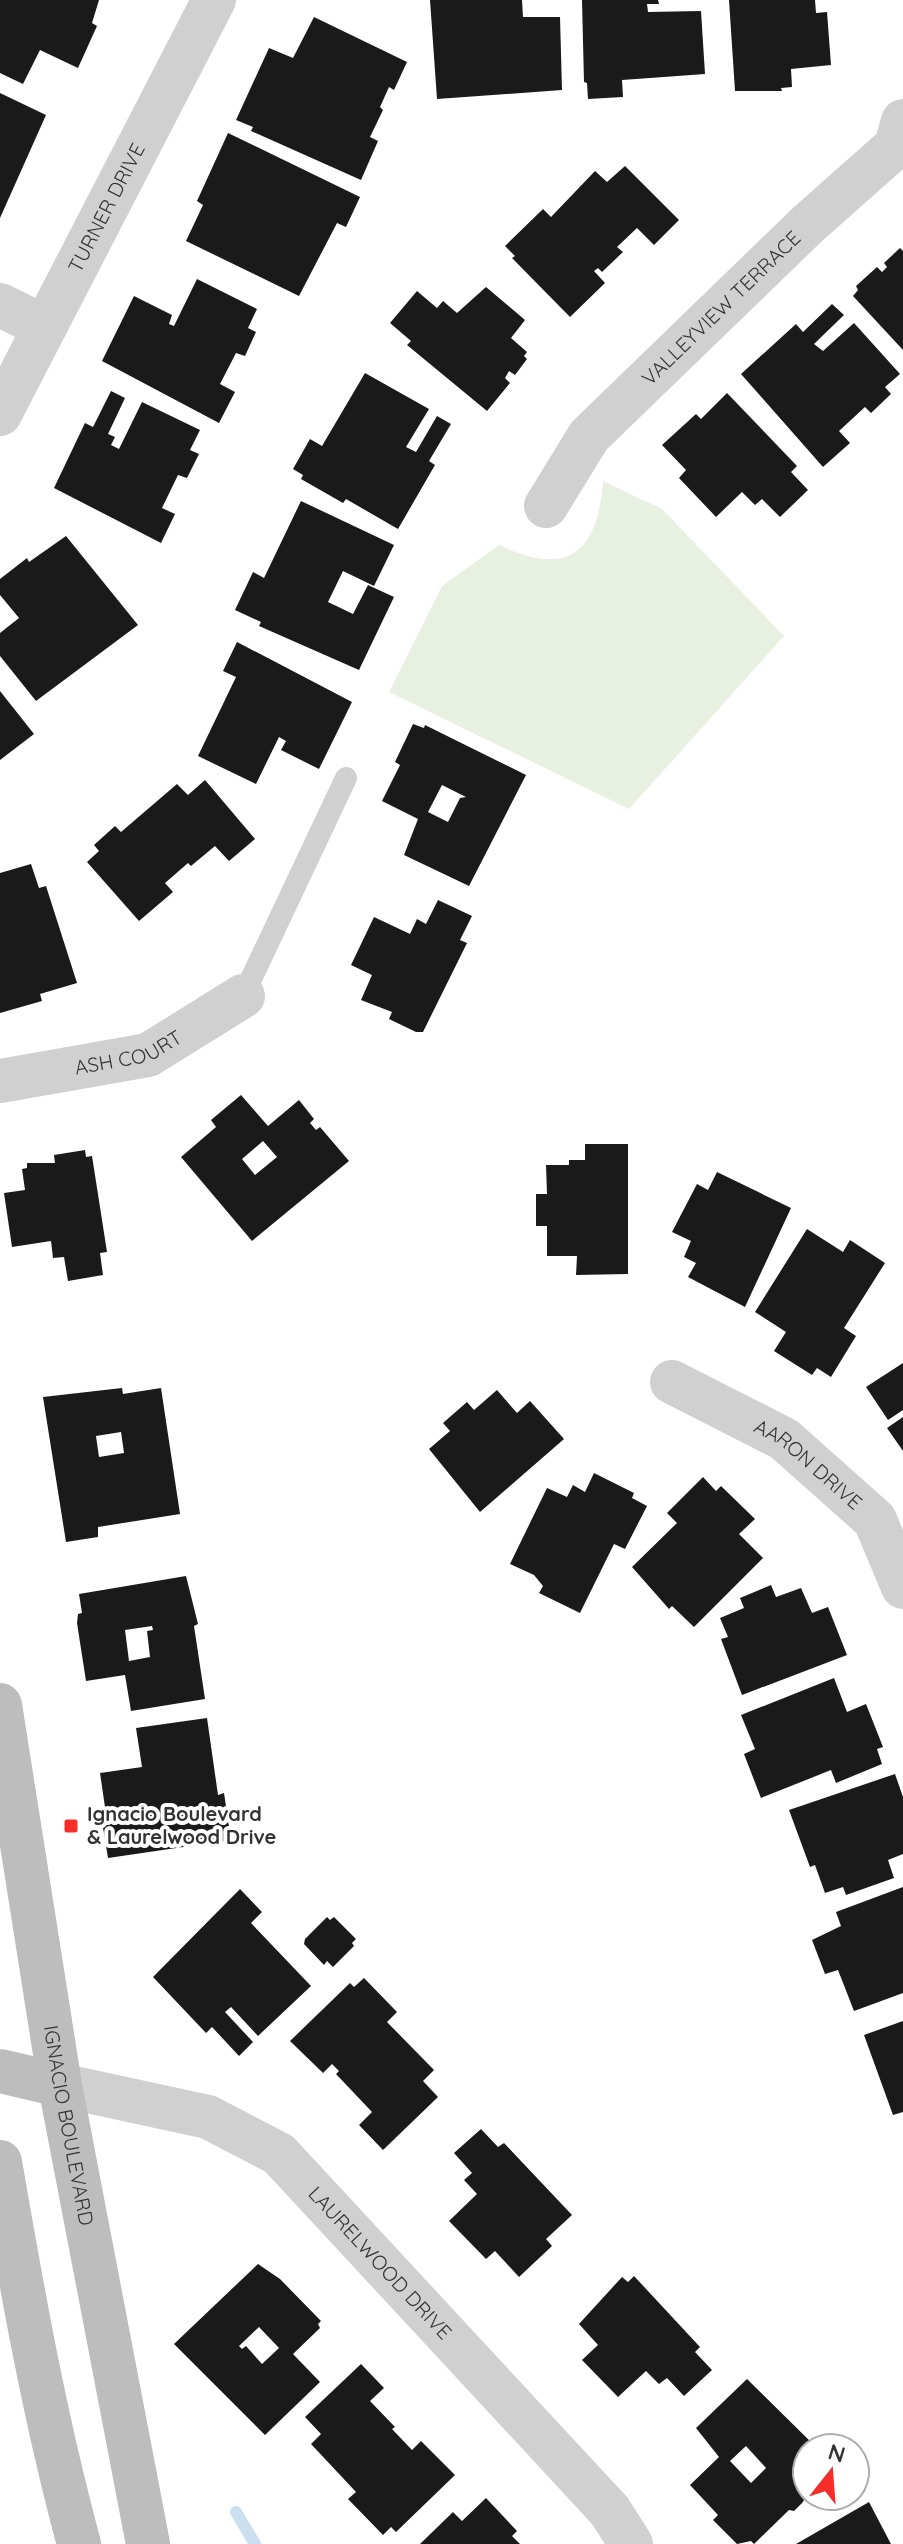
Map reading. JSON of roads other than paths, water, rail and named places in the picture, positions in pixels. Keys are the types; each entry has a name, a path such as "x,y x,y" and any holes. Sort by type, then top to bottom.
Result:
{"main road":[{"name":"IGNACIO BOULEVARD","path":"0,1705 60,2085 148,2544"},
{"path":"0,2071 60,2085"},
{"path":"0,2162 18,2270 63,2487 79,2544"}],"street":[{"name":"TURNER DRIVE","path":"0,414 214,0"},
{"name":"VALLEYVIEW TERRACE","path":"546,506 589,436 807,225 896,146 903,121"},
{"path":"0,305 45,327"},
{"name":"ASH COURT","path":"0,1081 148,1055 243,996"},
{"name":"AARON DRIVE","path":"672,1382 784,1439 875,1520 903,1587"},
{"name":"LAURELWOOD DRIVE","path":"60,2085 208,2117 279,2154 610,2511 631,2544"}],"lane":[{"path":"243,996 346,778"}],"waterway":[{"path":"236,2512 255,2544"}],"place":[{"name":"Ignacio Boulevard & Laurelwood Drive","path":"71,1826"}]}
